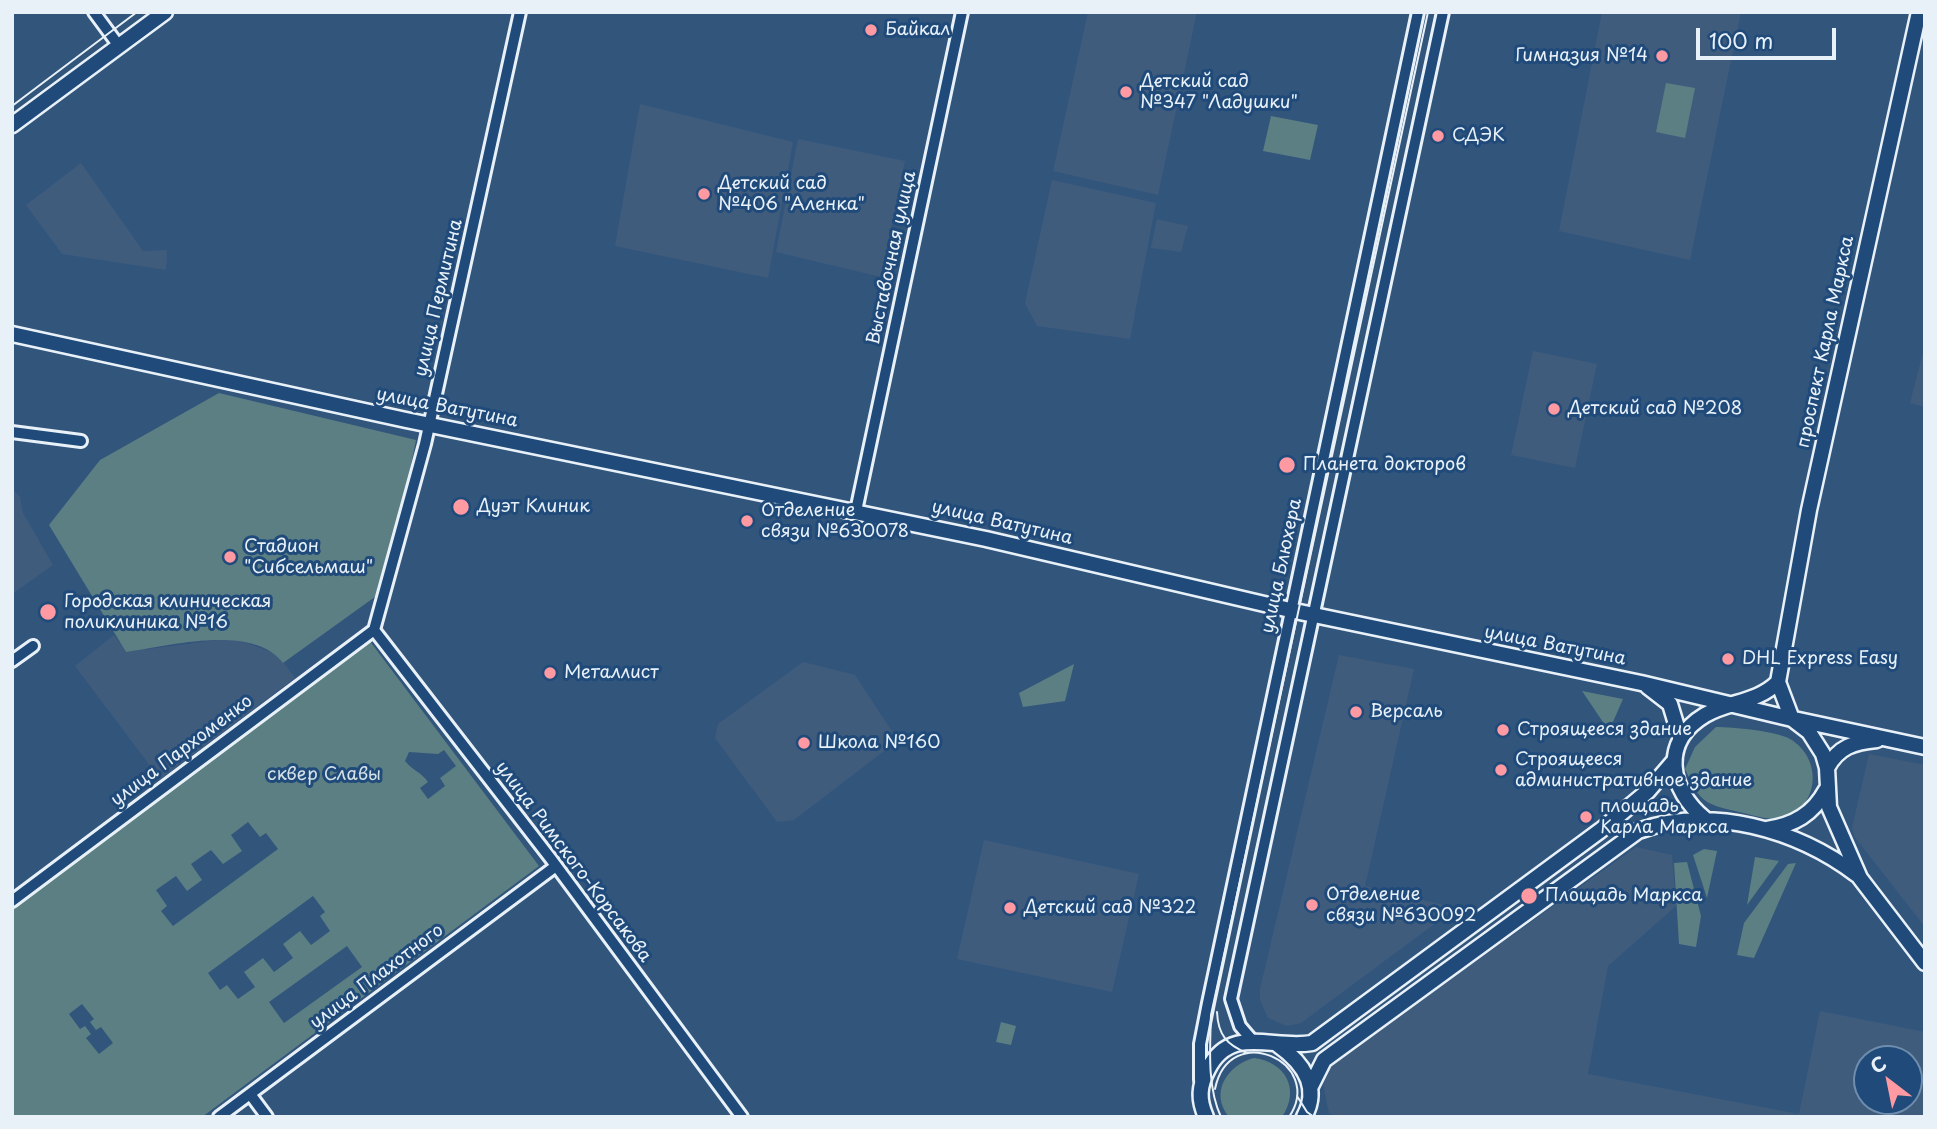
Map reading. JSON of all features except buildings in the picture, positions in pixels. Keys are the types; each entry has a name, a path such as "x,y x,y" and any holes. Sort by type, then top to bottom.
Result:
{"main road":[{"path":"12,125 165,12"},
{"name":"проспект Карла Маркса","path":"1778,681 1809,510 1917,14"},
{"name":"улица Ватутина","path":"12,334 856,511 1290,610 1736,704"},
{"path":"1705,818 1686,801 1674,774 1673,762 1681,737 1704,716 1768,692 1778,681 1792,719 1817,742 1827,768 1826,790 1837,830 1860,878 1925,963"},
{"path":"1641,683 1670,704 1681,737"},
{"path":"1736,704 1792,719 1925,747"},
{"path":"1827,768 1832,759 1849,745 1885,739"},
{"path":"1194,1117 1200,1092 1219,1053 1229,1045 1252,1040 1296,1046 1312,1043 1601,830 1648,791 1673,762"},
{"path":"1763,830 1784,827 1811,812 1826,790"},
{"path":"1304,1117 1324,1060 1638,831 1661,822 1705,818 1763,830 1824,852 1860,878"},
{"path":"1277,1044 1294,1056 1311,1091 1319,1117"},
{"path":"1200,1092 1206,1117"}],"street":[{"path":"94,12 119,46"},
{"name":"улица Пермитина","path":"374,629 429,423 520,12"},
{"name":"Выставочная улица","path":"856,511 962,12"},
{"name":"улица Блюхера","path":"1200,1092 1200,1044 1418,12"},
{"path":"1252,1040 1240,1026 1231,999 1443,12"},
{"path":"12,432 81,441"},
{"name":"улица Римского-Корсакова","path":"374,629 556,866 743,1117"},
{"name":"улица Пархоменко","path":"12,901 374,629"},
{"path":"12,662 33,646"},
{"name":"улица Плахотного","path":"219,1117 556,866"},
{"path":"250,1094 267,1117"}],"shaded area":[{"name":"Детский сад №347 \"Ладушки\"","path":"1088,12 1197,12 1158,195 1053,171"},
{"path":"1602,12 1741,12 1690,260 1559,231"},
{"name":"Детский сад №406 \"Аленка\"","path":"640,104 793,142 768,278 615,246"},
{"path":"798,139 905,161 881,277 776,252"},
{"path":"81,163 143,251 167,250 166,270 62,254 26,205"},
{"path":"1052,180 1156,203 1130,339 1037,326 1025,303"},
{"path":"1157,219 1188,226 1181,252 1151,248"},
{"path":"1925,345 1925,407 1910,403"},
{"name":"Детский сад №208","path":"1533,351 1597,364 1575,468 1511,455"},
{"path":"12,488 20,497 23,513 53,565 12,594"},
{"path":"114,635 126,652 232,638 277,654 295,678 160,779 75,666"},
{"name":"Версаль","path":"1339,655 1414,669 1365,886 1456,908 1301,1023 1287,1026 1268,1018 1260,1000 1260,989"},
{"name":"Школа №160","path":"803,662 855,675 893,733 888,748 794,820 777,822 715,738 718,724"},
{"path":"1869,754 1925,765 1925,927 1854,836 1852,828"},
{"path":"984,840 1139,874 1112,992 957,959"},
{"path":"1636,847 1672,855 1676,906 1608,966 1588,1074 1799,1114 1820,1011 1925,1032 1925,1117 1335,1117 1329,1113 1323,1085 1331,1065"}],"green space":[{"path":"1666,83 1695,88 1685,138 1656,132"},
{"path":"1271,116 1318,125 1310,160 1263,151"},
{"name":"Стадион \"Сибсельмаш\"","path":"219,393 416,440 386,589 283,663 269,651 231,640 187,642 126,652 49,525 100,460"},
{"name":"сквер Славы","path":"369,640 539,866 202,1117 12,1117 12,908","holes":["444,750 456,766 440,778 445,786 428,799 420,788 428,782 405,761 409,752 438,754","248,822 260,837 266,833 278,849 173,926 161,911 167,906 156,890 176,876 187,891 202,880 191,864 211,850 223,864 242,851 231,835","313,896 325,912 320,916 330,931 311,945 300,931 283,944 293,958 274,972 263,958 244,972 255,987 238,999 227,985 220,990 208,973","347,946 362,967 284,1023 269,1002","82,1004 94,1019 90,1022 96,1030 101,1027 113,1043 99,1054 86,1038 91,1034 85,1026 80,1029 69,1014"]},
{"path":"1074,664 1065,701 1023,707 1019,693"},
{"path":"1582,691 1623,699 1609,731"},
{"path":"1716,727 1784,736 1801,747 1808,758 1813,782 1804,804 1795,813 1771,819 1728,809 1705,800 1695,789 1685,769 1695,747"},
{"path":"1704,849 1717,851 1707,898 1693,855"},
{"path":"1755,857 1779,861 1747,905"},
{"path":"1687,862 1701,916 1696,947 1679,944 1674,863"},
{"path":"1796,863 1754,958 1737,955 1744,923 1788,864"},
{"path":"1001,1022 1016,1026 1011,1045 996,1042"},
{"path":"1254,1058 1274,1065 1287,1078 1290,1097 1282,1117 1229,1117 1223,1108 1221,1090 1224,1081 1236,1067"}],"tram line":[{"path":"12,106 137,12"},
{"path":"1221,1117 1211,1080 1211,1015 1428,12"},
{"path":"1217,1012 1219,1027 1225,1038 1247,1053"},
{"path":"1215,1089 1224,1068 1238,1056 1254,1053 1271,1056 1286,1066 1295,1080 1297,1097 1289,1117"},
{"path":"1297,1096 1307,1112 1314,1117"}],"place":[{"name":"Байкал","path":"871,30"},
{"name":"Гимназия №14","path":"1662,56"},
{"name":"Детский сад №347 \"Ладушки\"","path":"1126,92"},
{"name":"СДЭК","path":"1438,136"},
{"name":"Детский сад №406 \"Аленка\"","path":"704,194"},
{"name":"Детский сад №208","path":"1554,409"},
{"name":"Планета докторов","path":"1287,465"},
{"name":"Дуэт Клиник","path":"461,507"},
{"name":"Отделение связи №630078","path":"747,521"},
{"name":"Стадион \"Сибсельмаш\"","path":"230,557"},
{"name":"Городская клиническая поликлиника №16","path":"48,612"},
{"name":"DHL Express Easy","path":"1728,659"},
{"name":"Металлист","path":"550,673"},
{"name":"Версаль","path":"1356,712"},
{"name":"Строящееся здание","path":"1503,730"},
{"name":"Школа №160","path":"804,743"},
{"name":"Строящееся административное здание","path":"1501,770"},
{"name":"площадь Карла Маркса","path":"1586,817"},
{"name":"Площадь Маркса","path":"1529,896"},
{"name":"Отделение связи №630092","path":"1312,905"},
{"name":"Детский сад №322","path":"1010,908"}]}
